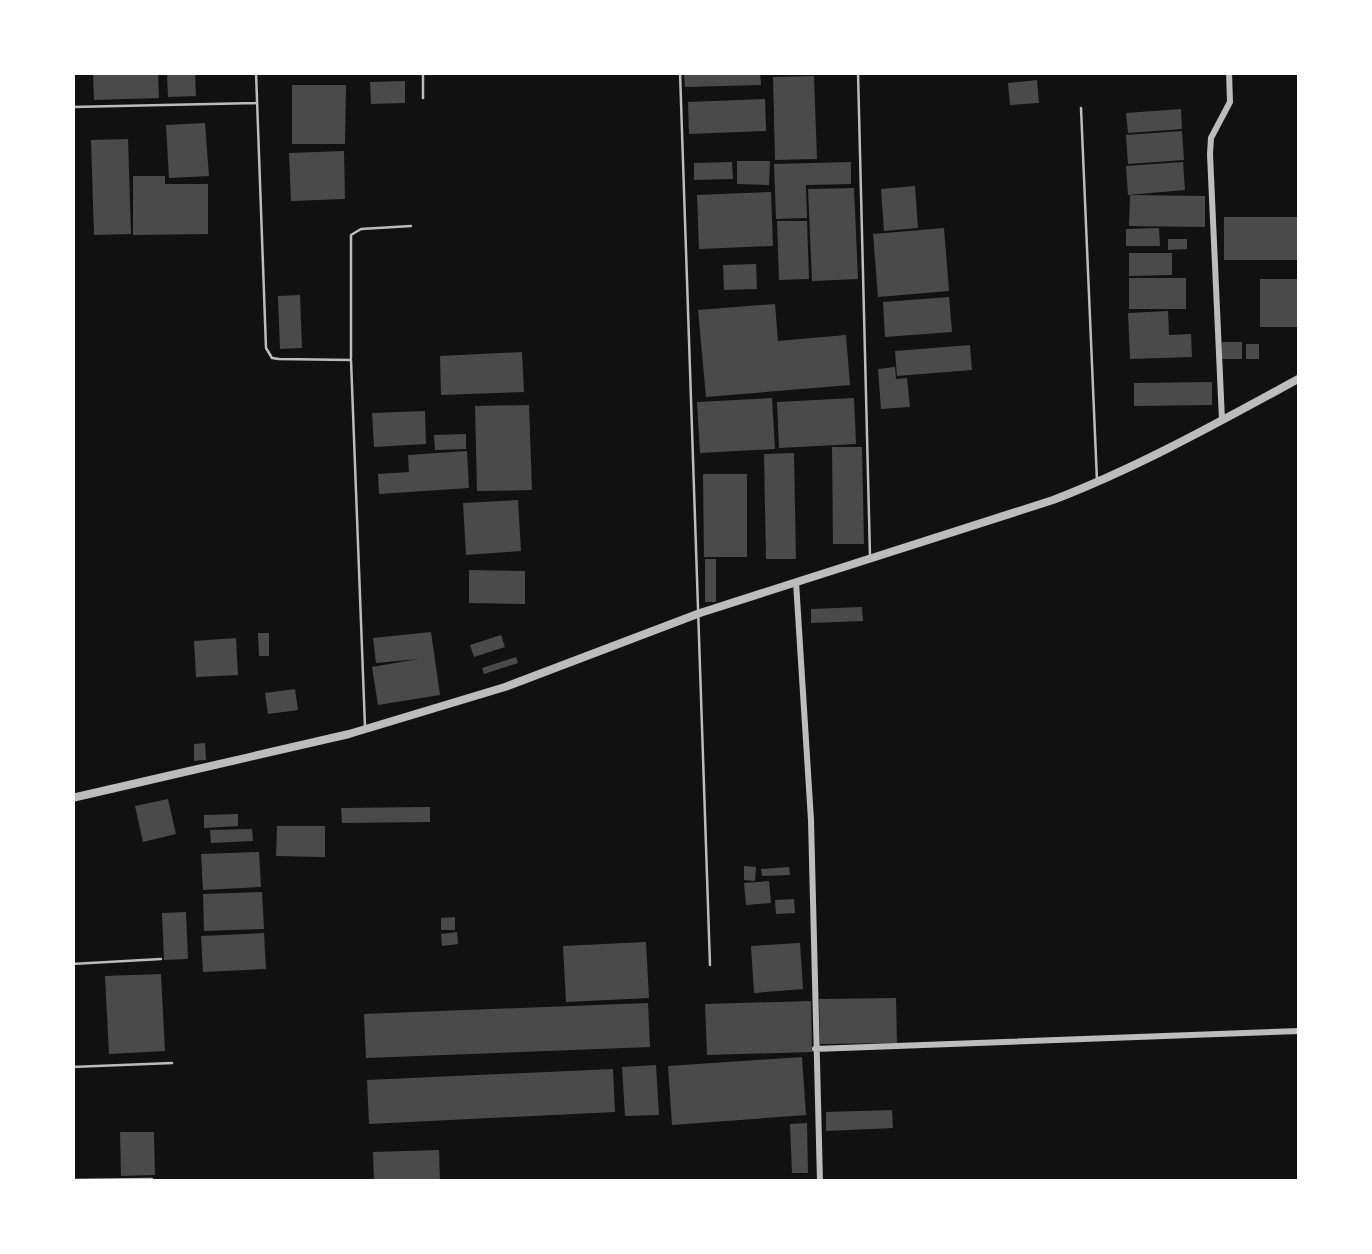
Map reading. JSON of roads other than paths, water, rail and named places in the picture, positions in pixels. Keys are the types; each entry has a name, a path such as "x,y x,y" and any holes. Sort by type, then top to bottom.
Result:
{"street":[{"path":"1222,420 1210,154 1211,138 1230,102 1229,72"},
{"path":"72,798 365,729 504,687 700,613 1097,483 1300,378"},
{"path":"796,582 811,820 820,1182"},
{"path":"816,1049 1300,1031"}],"lane":[{"path":"256,72 266,348 272,358 351,360"},
{"path":"423,72 424,98"},
{"path":"680,72 710,965"},
{"path":"858,72 870,559"},
{"path":"72,107 257,103"},
{"path":"1081,108 1097,483"},
{"path":"365,729 351,360 351,235 361,228 411,226"},
{"path":"72,964 161,959"},
{"path":"72,1067 172,1062"},
{"path":"72,1180 152,1179"}]}
